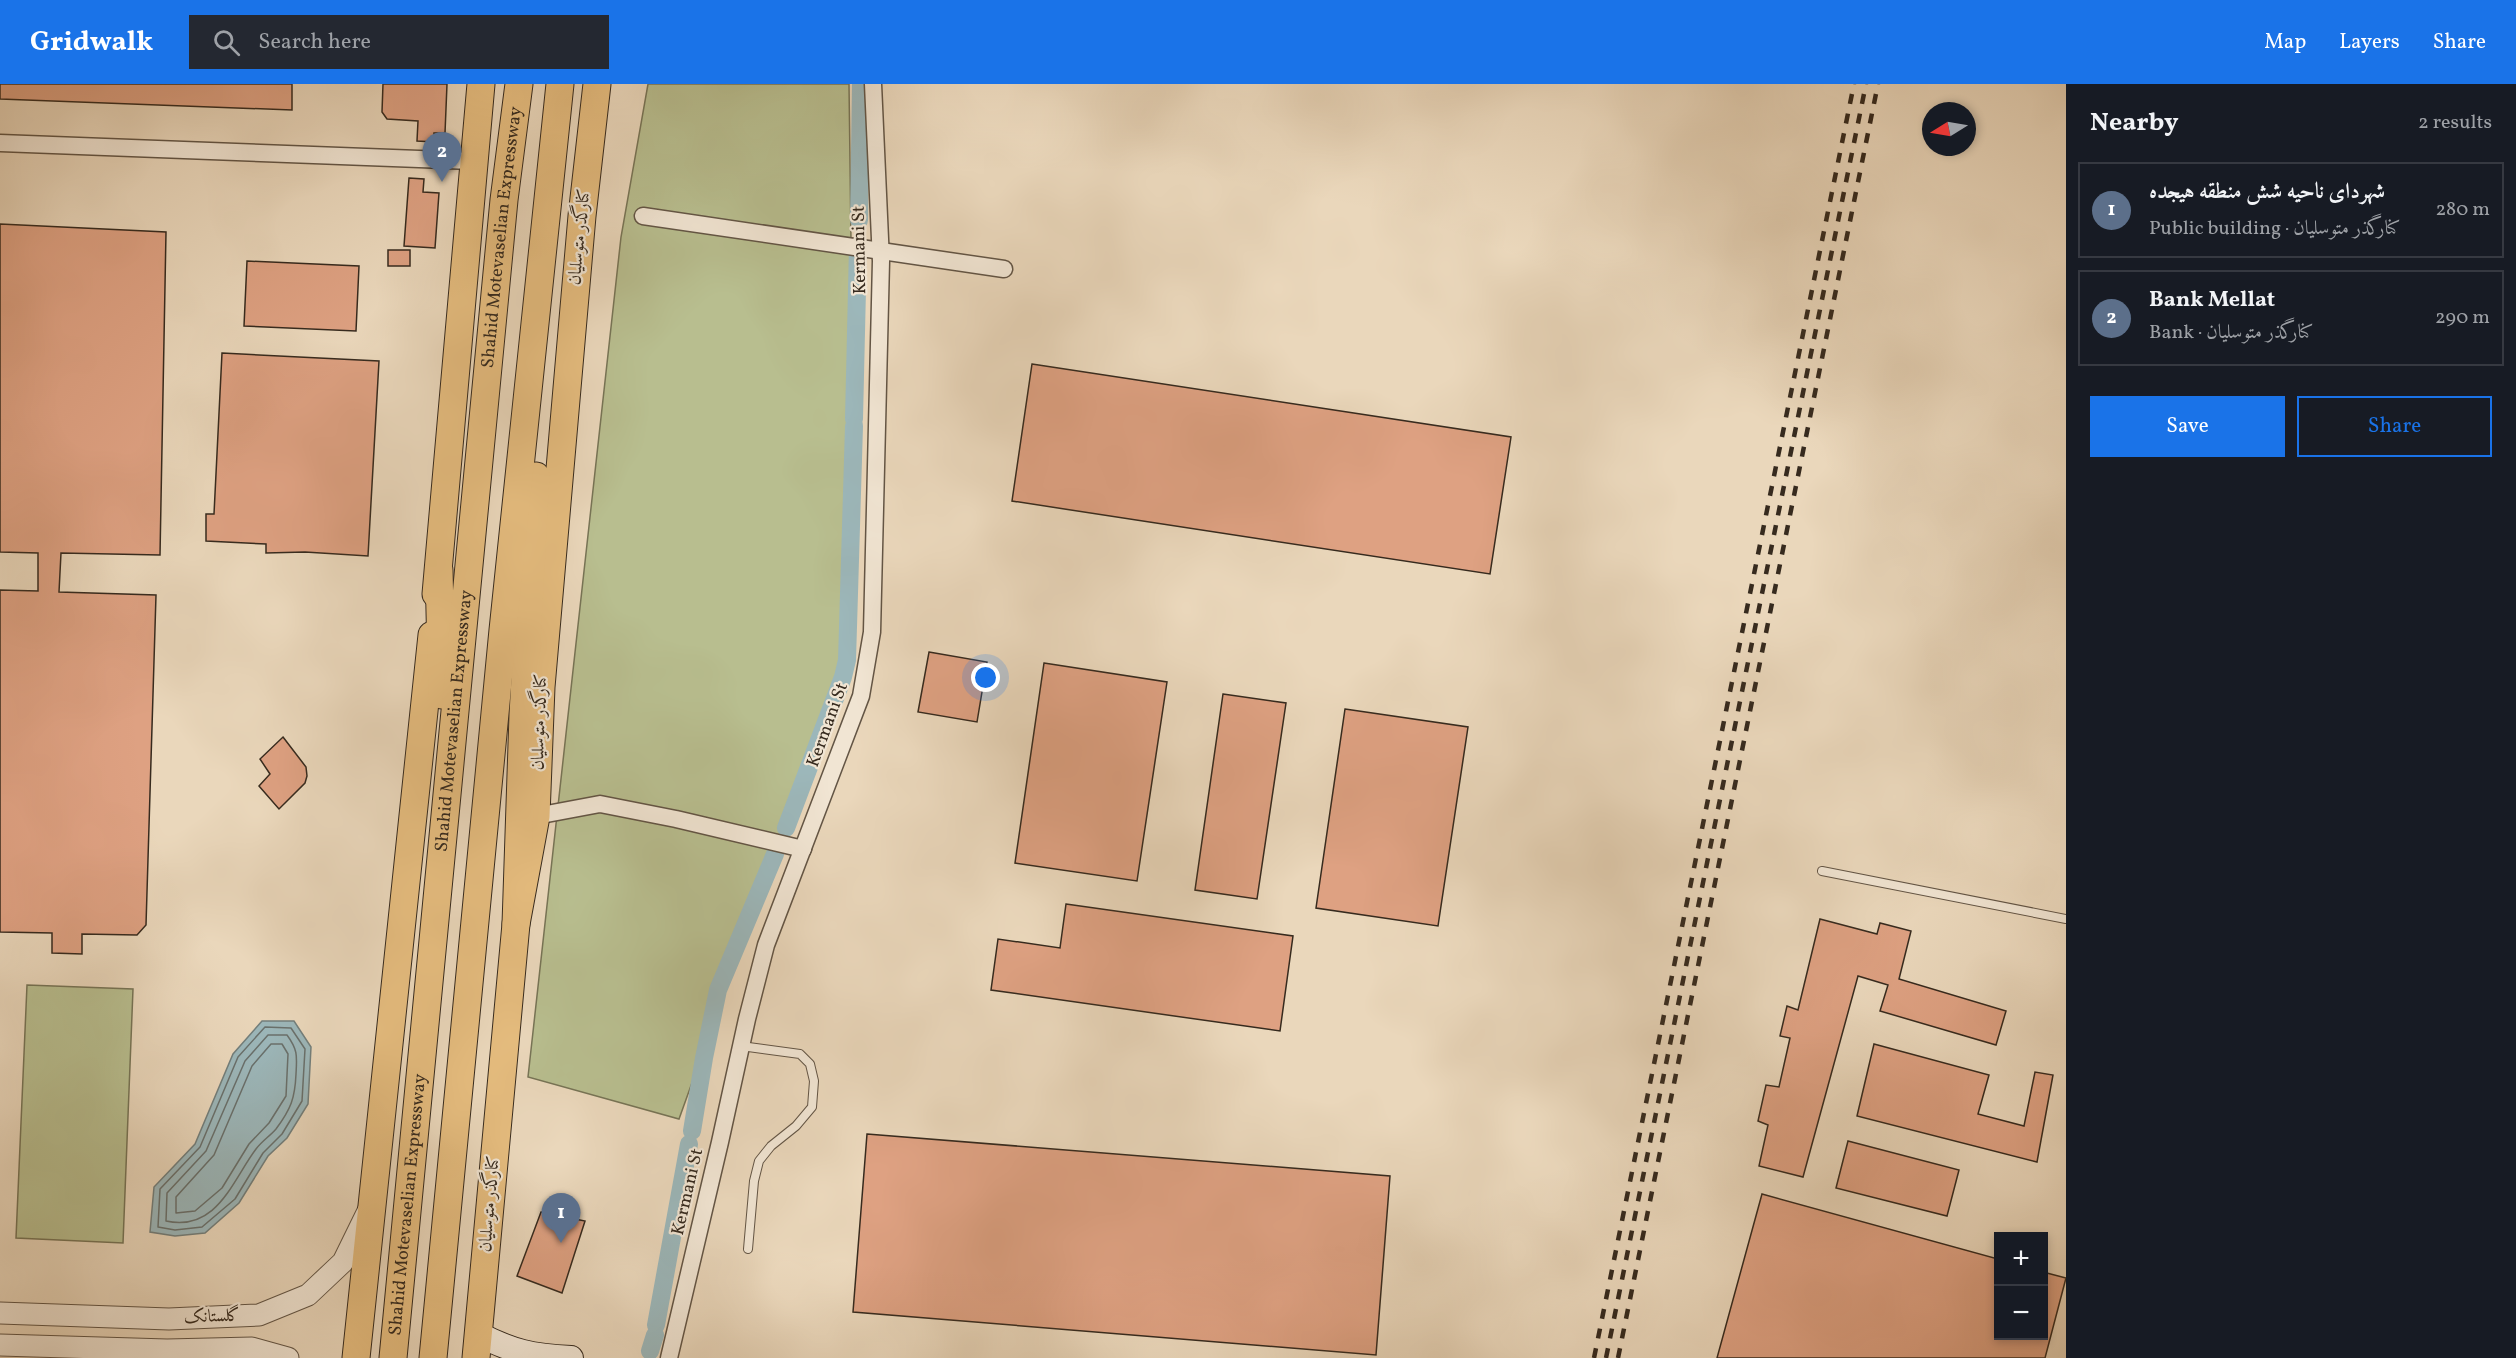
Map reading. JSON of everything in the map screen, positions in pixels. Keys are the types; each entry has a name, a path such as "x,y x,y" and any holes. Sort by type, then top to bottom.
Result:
{"main road":[{"path":"356,1358 439,570 472,162 481,84"},
{"name":"Shahid Motevaselian Expressway","path":"393,1358 503,212 519,84"},
{"path":"433,1358 503,630 560,84"},
{"name":"کنارگذر متوسلیان","path":"477,1346 516,924 536,816 541,687 582,216 597,84"},
{"path":"516,924 523,715 536,482 530,380"},
{"path":"439,570 446,811"},
{"path":"477,1346 505,1348 528,1357 571,1358"}],"street":[{"name":"Kermani St","path":"669,1358 766,945 861,696 868,664 873,609 880,250 873,84"},
{"path":"0,142 472,162"},
{"path":"643,216 1004,268"},
{"path":"536,816 600,804 803,849"},
{"name":"گلستانک","path":"0,1313 169,1319 259,1316 308,1295 343,1262 371,1205"},
{"path":"167,1350 169,1319"},
{"name":"گلستانک","path":"0,1345 167,1350 252,1348 288,1358"}],"lane":[{"path":"1822,871 2066,919"},
{"path":"741,1046 800,1054 810,1064 814,1081 812,1107 796,1126 771,1146 759,1161 754,1181 748,1249"}],"green space":[{"path":"648,84 849,84 851,241 843,662 679,1119 528,1077 621,237"},
{"path":"27,985 133,989 123,1243 16,1238"}],"water":[{"path":"262,1021 294,1021 311,1047 308,1104 287,1138 268,1156 239,1203 205,1233 175,1236 150,1232 154,1187 195,1144 233,1054"}],"building":[{"path":"0,84 292,84 292,110 0,99"},
{"path":"383,84 447,84 445,133 434,133 434,142 417,141 418,121 387,119 382,112"},
{"path":"409,178 424,179 423,192 439,193 435,248 404,246"},
{"path":"0,224 166,232 160,555 61,553 59,592 156,595 146,925 137,935 82,934 82,954 52,953 52,933 0,932 0,590 38,591 38,553 0,552"},
{"path":"388,250 410,250 410,266 388,266"},
{"path":"247,261 359,266 356,331 244,326"},
{"path":"222,353 379,361 368,556 305,552 266,553 266,544 206,541 206,514 214,514"},
{"path":"1032,364 1511,437 1490,574 1012,501"},
{"path":"929,652 987,662 977,722 918,712"},
{"path":"1044,663 1167,682 1137,881 1015,863"},
{"path":"1223,694 1286,703 1257,899 1195,890"},
{"path":"1345,709 1468,727 1438,926 1316,908"},
{"path":"283,737 306,767 307,776 305,783 279,809 259,786 270,774 260,759"},
{"path":"1066,904 1293,936 1280,1031 991,990 998,939 1060,948"},
{"path":"1820,919 1877,934 1880,923 1911,931 1899,979 2006,1011 1996,1045 1880,1011 1888,985 1858,976 1803,1177 1759,1166 1768,1125 1758,1121 1766,1085 1779,1087 1790,1038 1780,1036 1787,1006 1798,1010"},
{"path":"1874,1044 1989,1075 1978,1114 2024,1126 2035,1072 2053,1075 2037,1162 1857,1116"},
{"path":"867,1134 1390,1176 1376,1355 853,1312"},
{"path":"1848,1141 1959,1170 1947,1216 1836,1188"},
{"path":"1762,1194 1994,1258 1994,1340 2048,1340 2048,1273 2066,1278 2045,1358 1717,1358"},
{"path":"541,1212 585,1221 562,1293 517,1276"}],"waterway":[{"path":"859,220 861,84"},
{"path":"854,419 858,246"},
{"path":"786,828 843,677 847,660 854,426"},
{"path":"692,1131 718,990 775,854"},
{"path":"656,1325 689,1144"},
{"path":"650,1351 655,1335"}],"railway":[{"path":"1594,1358 1854,84"},
{"path":"1606,1358 1866,84"},
{"path":"1618,1358 1878,84"}],"place":[{"name":"Bank Mellat","path":"442,182"},
{"name":"شهردای ناحیه شش منطقه هیجده","path":"561,1243"}]}
